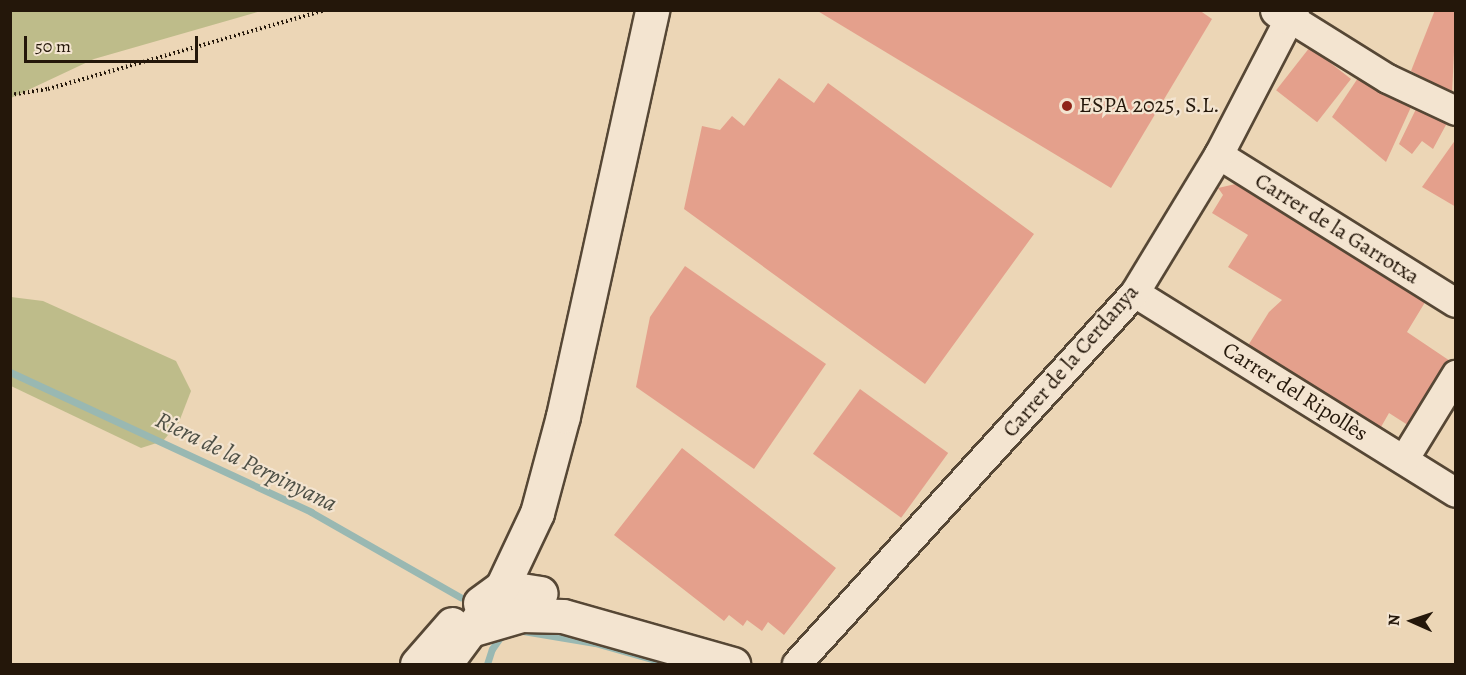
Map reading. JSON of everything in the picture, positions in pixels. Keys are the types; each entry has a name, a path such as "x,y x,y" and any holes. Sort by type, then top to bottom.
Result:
{"main road":[{"path":"445,664 474,629 502,587 527,535 552,464 570,371 652,10"},
{"path":"417,664 483,582 527,488 570,371"},
{"path":"429,664 482,600 502,587 505,563 523,521 527,488"},
{"path":"527,535 531,604"},
{"path":"502,587 531,604 563,616 733,664"},
{"path":"474,629 531,604"}],"street":[{"path":"1286,13 1388,79 1455,111"},
{"name":"Carrer de la Cerdanya","path":"797,664 1135,293 1220,154 1286,13"},
{"name":"Carrer de la Garrotxa","path":"1220,154 1455,303"},
{"name":"Carrer del Ripollès","path":"1135,293 1455,493"},
{"path":"1404,460 1455,375"}],"path":[{"path":"10,95 48,89 326,10"}],"shaded area":[{"path":"11,10 261,11 94,59 11,98"},
{"path":"11,297 43,301 176,361 191,391 179,422 163,441 141,448 11,386"}],"building":[{"name":"ESPA 2025, S.L.","path":"816,10 1199,10 1212,19 1111,188"},
{"path":"1435,10 1456,10 1452,94 1411,71"},
{"path":"1310,47 1351,79 1317,122 1276,90"},
{"path":"779,78 814,103 828,83 1034,234 925,384 684,209 702,126 720,130 732,116 744,126"},
{"path":"1358,78 1411,107 1386,162 1332,117"},
{"path":"1416,109 1447,123 1433,149 1422,141 1412,154 1399,144"},
{"path":"1456,139 1456,207 1422,187"},
{"path":"1240,183 1427,299 1407,332 1456,365 1414,429 1389,413 1377,434 1251,349 1249,344 1269,312 1282,300 1228,267 1248,235 1212,213 1223,195 1218,188"},
{"path":"685,266 826,364 754,469 636,387 650,317"},
{"path":"860,389 948,453 901,518 813,454"},
{"path":"682,448 836,568 784,635 768,622 762,631 747,620 743,626 729,615 724,621 614,535"}],"waterway":[{"name":"Riera de la Perpinyana","path":"10,372 311,512 460,597"},
{"name":"Riera de la Perpinyana","path":"517,630 595,643 669,664"},
{"path":"487,664 492,649 504,632"}],"place":[{"name":"ESPA 2025, S.L.","path":"1067,106"}]}
